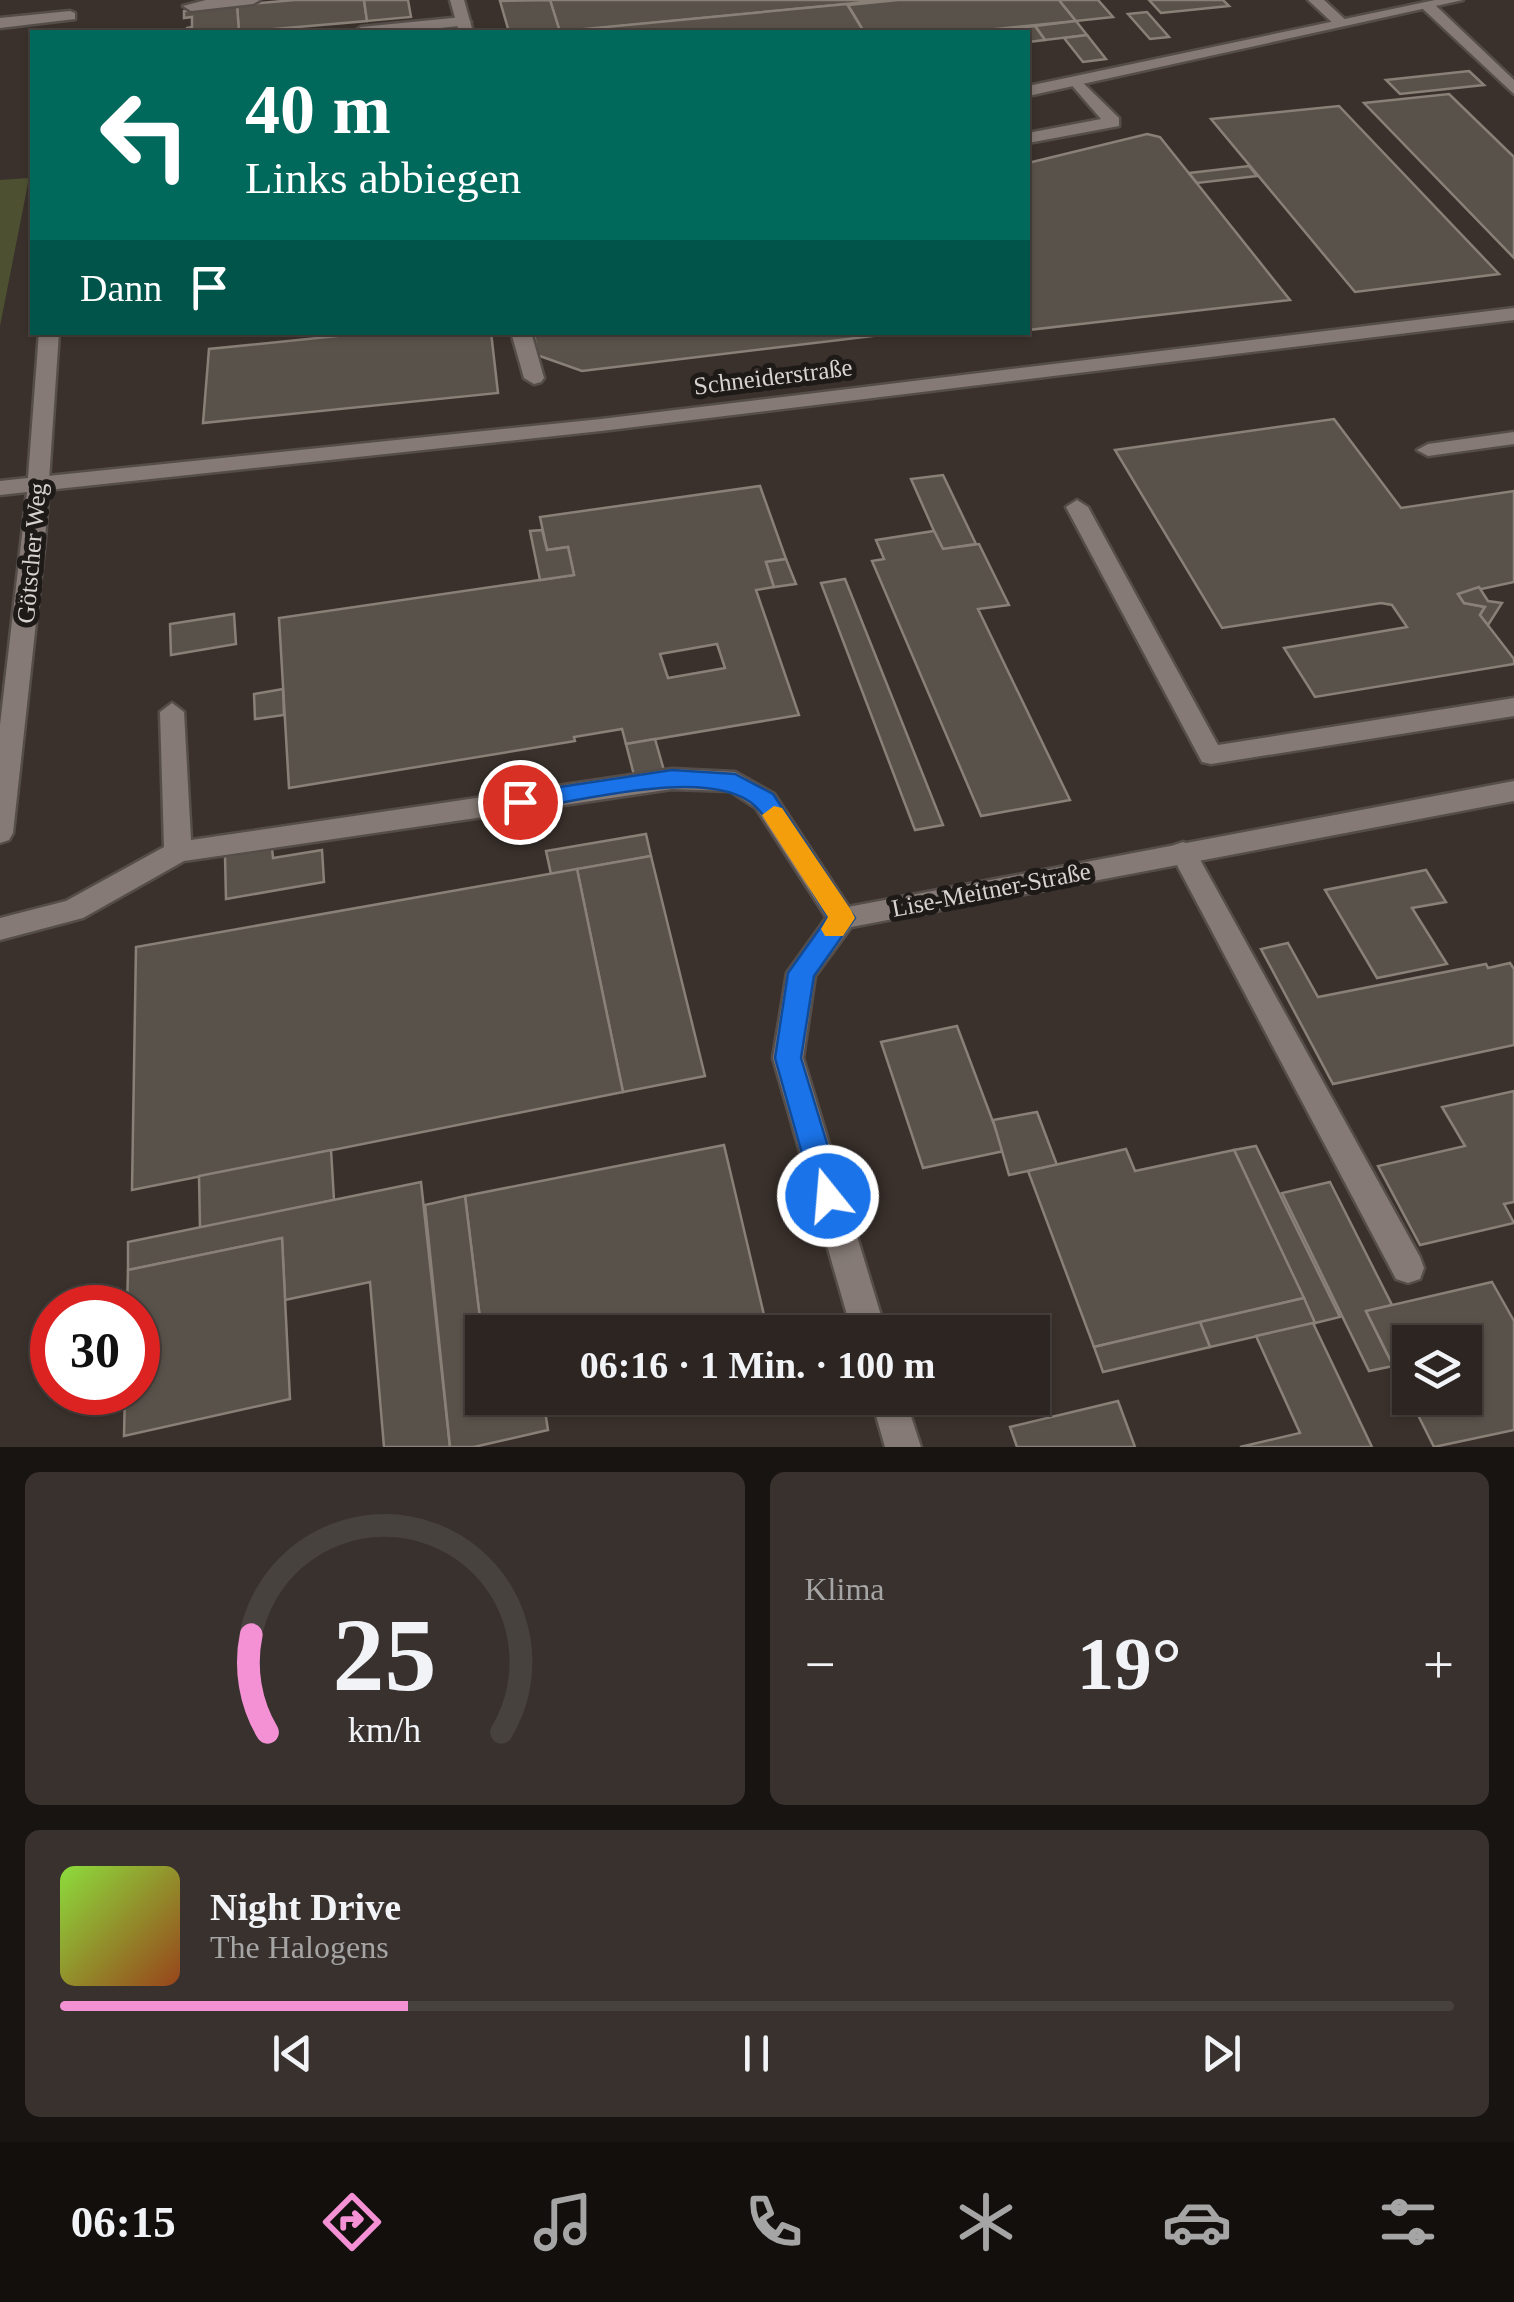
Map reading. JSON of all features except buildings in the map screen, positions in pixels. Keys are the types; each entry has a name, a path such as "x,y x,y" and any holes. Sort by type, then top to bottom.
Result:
{"street":[{"path":"191,6 254,0"},
{"path":"403,30 465,27 457,0"},
{"path":"1316,0 1342,24"},
{"path":"1030,91 1456,0"},
{"path":"1428,6 1514,89"},
{"path":"0,23 70,16"},
{"path":"1030,138 1113,122 1076,81"},
{"name":"Schneiderstraße","path":"0,488 601,424 1514,314"},
{"name":"Götscher Weg","path":"0,833 38,484 49,335"},
{"path":"522,335 534,378"},
{"path":"1428,450 1514,438"},
{"path":"1078,507 1212,755 1514,707"},
{"path":"172,712 178,852"},
{"path":"0,929 74,910 178,852 672,779 735,782 764,801 842,918 801,973 788,1058 864,1315"},
{"name":"Lise-Meitner-Straße","path":"842,918 1514,791"},
{"path":"1183,852 1408,1268"},
{"path":"893,1415 902,1447"}],"green space":[{"path":"29,178 0,326 0,180"}],"slow traffic":[{"path":"774,815 842,918 834,929"}],"route":[{"path":"520,802 672,779 735,782 764,801 842,918 801,973 788,1058 828,1196"}]}
